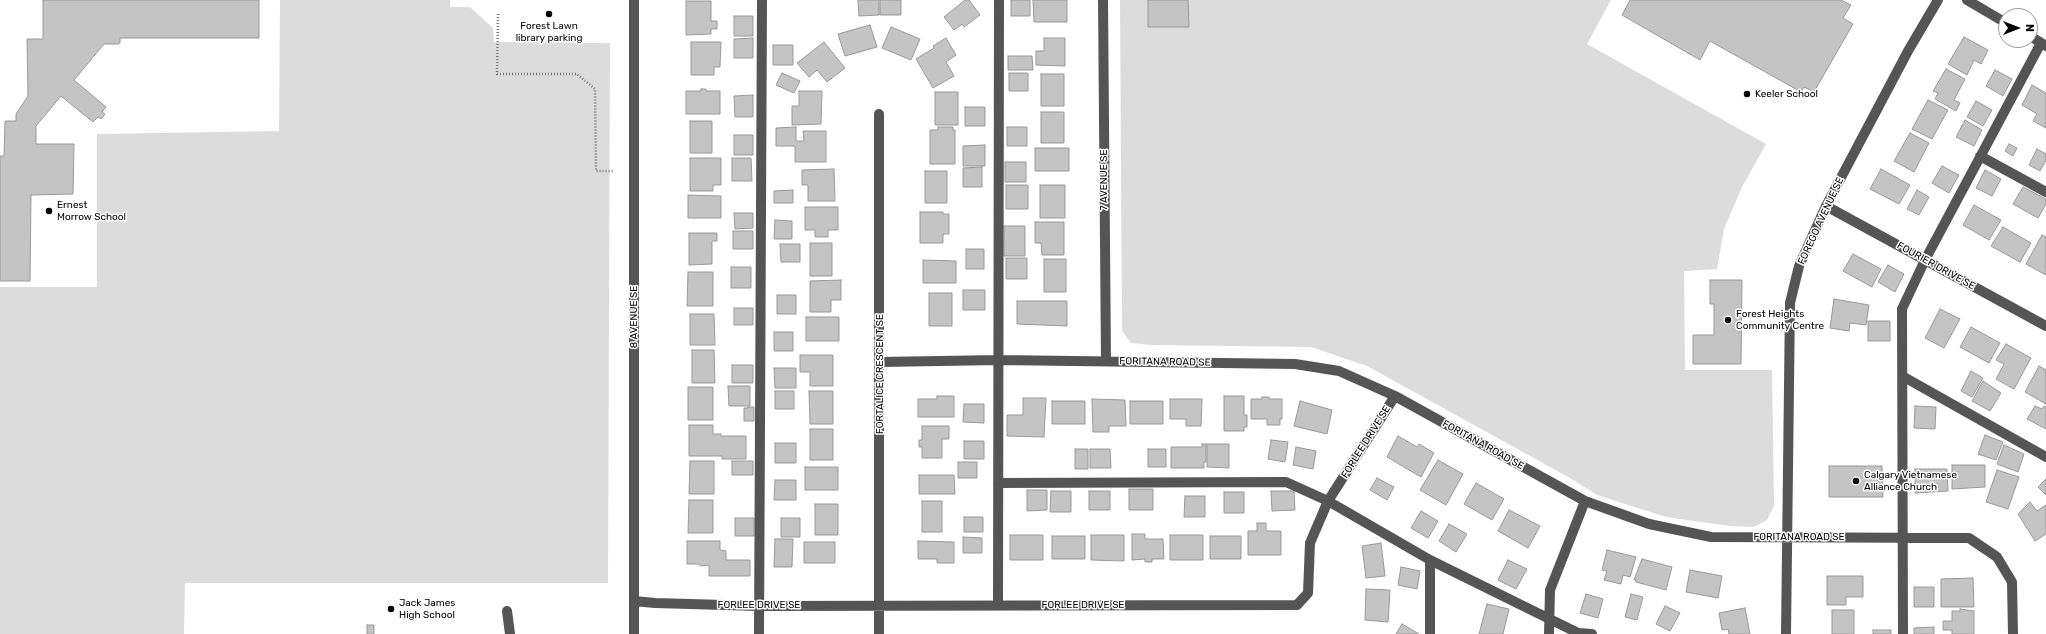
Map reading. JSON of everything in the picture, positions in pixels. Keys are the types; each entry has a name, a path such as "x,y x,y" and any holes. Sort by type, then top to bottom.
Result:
{"street":[{"name":"8 AVENUE SE","path":"634,0 634,634"},
{"path":"759,634 762,0"},
{"path":"998,604 1000,0"},
{"name":"7 AVENUE SE","path":"1103,0 1106,361"},
{"name":"FOREGO AVENUE SE","path":"1786,634 1790,303 1800,266 1826,206 1908,52 1938,0"},
{"path":"1967,0 1998,18"},
{"path":"1903,634 1904,377 1902,309 1925,260 1980,156 2044,44"},
{"name":"FORTALICE CRESCENT SE","path":"879,114 879,634"},
{"path":"1980,156 2046,192"},
{"name":"FOURIER DRIVE SE","path":"1826,206 2046,326"},
{"name":"FORITANA ROAD SE","path":"880,362 999,360 1295,364 1339,371 1395,396 1585,502 1650,524 1711,537 1969,538 1997,557 2012,582 2013,634"},
{"path":"1904,377 2046,458"},
{"name":"FORLEE DRIVE SE","path":"634,600 655,603 759,606 998,604 1297,605 1308,593 1310,543 1328,501 1395,396"},
{"path":"998,483 1286,482 1328,501 1430,560 1578,633 1592,634"},
{"path":"1550,634 1550,590 1585,502"},
{"path":"1430,560 1430,634"},
{"path":"507,611 510,634"}],"path":[{"path":"498,14 497,74 577,74 595,89 596,171 613,171"}],"shaded area":[{"path":"280,0 450,0 450,7 470,7 493,28 494,42 610,43 608,583 185,583 184,634 0,634 0,287 97,287 97,134 279,131"},
{"path":"1120,0 1611,0 1587,44 1766,144 1742,187 1724,229 1717,269 1684,271 1685,370 1772,370 1774,506 1767,520 1754,527 1730,526 1666,517 1597,495 1570,478 1367,366 1311,347 1151,345 1131,343 1122,331"}],"building":[{"path":"43,0 259,0 259,38 120,38 120,43 118,44 104,44 74,80 106,107 102,112 105,114 101,119 98,117 93,122 61,96 36,126 36,144 74,144 73,194 31,195 30,281 0,281 0,156 4,156 5,121 16,121 16,114 28,96 27,39 43,39"},
{"path":"858,0 879,0 879,15 859,16"},
{"path":"880,0 901,0 901,15 880,15"},
{"path":"965,0 969,0 980,15 964,27 962,24 954,30 944,17"},
{"path":"1011,0 1030,0 1030,16 1011,16"},
{"path":"1033,0 1067,0 1067,22 1034,22"},
{"path":"1148,0 1188,0 1189,27 1148,27"},
{"path":"1630,0 1841,0 1851,5 1843,18 1853,24 1814,92 1804,87 1801,92 1710,41 1700,60 1622,15"},
{"path":"686,1 711,1 711,21 717,21 717,29 711,29 711,34 686,35"},
{"path":"734,16 753,16 753,36 734,36"},
{"path":"870,25 877,47 845,56 838,34"},
{"path":"891,27 920,39 911,60 882,48"},
{"path":"1964,37 1988,50 1981,64 1974,60 1967,75 1948,64"},
{"path":"753,38 753,58 734,58 734,39"},
{"path":"946,38 956,55 946,62 954,76 933,88 916,59 934,48 933,46"},
{"path":"1044,38 1065,38 1065,66 1036,65 1036,51 1044,51"},
{"path":"691,42 721,42 720,67 714,67 714,75 691,75"},
{"path":"824,42 845,68 827,82 817,70 809,77 797,63"},
{"path":"773,45 793,45 793,65 773,65"},
{"path":"1008,56 1032,56 1033,70 1008,70"},
{"path":"1946,69 1965,79 1954,100 1960,103 1956,111 1935,99 1938,93 1933,91"},
{"path":"1995,70 2012,79 2003,96 1986,86"},
{"path":"782,73 800,81 794,93 776,85"},
{"path":"1009,73 1028,73 1028,91 1009,91"},
{"path":"1041,74 1064,74 1064,106 1041,106"},
{"path":"2032,85 2046,93 2046,128 2033,121 2037,114 2022,105"},
{"path":"701,89 706,89 706,91 720,91 720,114 686,114 686,91 701,91"},
{"path":"799,91 822,91 821,124 792,125 792,106 799,106"},
{"path":"935,92 958,92 958,125 935,125"},
{"path":"753,95 753,117 735,117 734,96"},
{"path":"1928,100 1948,110 1932,139 1912,129"},
{"path":"1976,101 1992,110 1983,126 1967,117"},
{"path":"965,107 985,107 985,126 965,126"},
{"path":"1041,112 1064,112 1064,143 1041,143"},
{"path":"1965,120 1982,130 1974,146 1956,137"},
{"path":"690,121 712,121 712,153 690,153"},
{"path":"796,127 796,141 804,141 803,131 826,131 826,162 795,162 795,146 776,146 776,128"},
{"path":"938,127 953,127 953,130 955,130 955,164 930,164 930,130 938,130"},
{"path":"1007,127 1027,127 1027,146 1007,146"},
{"path":"1910,133 1929,143 1914,172 1894,161"},
{"path":"734,135 753,135 753,155 734,155"},
{"path":"2009,144 2017,148 2013,156 2005,151"},
{"path":"985,145 985,166 963,166 963,146"},
{"path":"1035,148 1069,148 1069,171 1035,171"},
{"path":"2037,149 2046,154 2046,160 2040,171 2029,165"},
{"path":"690,158 721,158 721,185 713,185 713,191 690,191"},
{"path":"732,158 751,158 752,181 732,181"},
{"path":"1005,162 1026,162 1026,182 1005,182"},
{"path":"1942,166 1959,175 1949,193 1932,183"},
{"path":"982,167 982,187 963,187 963,168"},
{"path":"834,169 835,201 808,201 808,185 802,185 802,170"},
{"path":"1881,169 1910,185 1899,204 1870,189"},
{"path":"1985,170 2001,179 1992,196 1976,188"},
{"path":"925,171 947,171 947,203 925,203"},
{"path":"1006,185 1028,185 1028,209 1006,209"},
{"path":"1040,185 1065,185 1065,218 1040,218"},
{"path":"2023,187 2046,199 2046,204 2038,218 2013,204"},
{"path":"793,190 793,203 774,203 774,191"},
{"path":"1917,190 1929,197 1919,215 1907,209"},
{"path":"688,195 721,196 721,218 688,218"},
{"path":"1974,205 2001,220 1989,240 1963,225"},
{"path":"805,207 838,207 838,230 828,230 828,237 815,237 815,230 805,230"},
{"path":"920,212 943,212 943,214 949,214 949,234 943,234 943,243 920,243"},
{"path":"734,213 753,213 753,228 735,229"},
{"path":"775,220 792,221 792,239 774,239"},
{"path":"1035,222 1064,222 1064,255 1042,255 1041,243 1035,243"},
{"path":"1004,226 1025,226 1025,256 1004,256"},
{"path":"2003,227 2031,243 2020,262 1991,246"},
{"path":"733,231 753,231 753,249 733,249"},
{"path":"689,233 717,233 717,241 712,241 712,264 689,265"},
{"path":"2042,235 2046,237 2046,275 2026,264"},
{"path":"810,243 832,243 832,276 810,276"},
{"path":"780,244 800,244 800,262 781,262"},
{"path":"966,249 984,249 984,269 966,269"},
{"path":"1853,254 1881,269 1872,287 1843,271"},
{"path":"1006,258 1027,258 1027,279 1006,279"},
{"path":"1044,259 1066,259 1066,292 1044,292"},
{"path":"923,260 956,261 956,283 923,283"},
{"path":"1888,265 1904,274 1895,292 1878,282"},
{"path":"731,267 751,267 751,288 731,288"},
{"path":"688,272 713,272 713,306 687,306"},
{"path":"841,280 841,300 831,300 831,312 810,312 810,281"},
{"name":"Forest Heights Community Centre","path":"1710,280 1742,280 1741,364 1693,364 1693,335 1714,335 1714,304 1710,304"},
{"path":"963,290 985,290 985,310 963,310"},
{"path":"929,293 952,293 952,326 929,326"},
{"path":"777,295 796,295 796,314 777,314"},
{"path":"1834,299 1869,305 1866,325 1850,323 1849,331 1830,328"},
{"path":"1017,301 1067,301 1067,326 1017,324"},
{"path":"734,308 753,308 753,325 734,325"},
{"path":"1940,309 1960,319 1944,348 1925,338"},
{"path":"690,314 714,314 715,345 690,345"},
{"path":"806,317 839,317 839,341 806,341"},
{"path":"1868,321 1890,321 1890,341 1868,341"},
{"path":"1971,327 2000,343 1989,363 1960,347"},
{"path":"774,332 793,332 793,351 774,351"},
{"path":"2006,344 2031,358 2014,389 1996,379 2004,364 1996,360"},
{"path":"692,350 714,350 715,383 692,383"},
{"path":"800,355 833,355 833,386 810,386 810,372 800,372"},
{"path":"732,365 753,365 753,383 732,383"},
{"path":"2039,366 2046,370 2046,404 2025,392"},
{"path":"774,368 796,368 796,388 775,388"},
{"path":"1971,371 1983,378 1972,397 1961,391"},
{"path":"1983,381 2001,393 1990,411 1972,401"},
{"path":"728,386 750,386 750,406 729,406"},
{"path":"688,387 713,387 713,420 688,420"},
{"path":"775,391 794,391 794,409 775,409"},
{"path":"809,391 833,391 833,424 810,424"},
{"path":"937,396 954,396 954,417 918,417 918,399 937,399"},
{"path":"1224,396 1244,396 1244,415 1247,415 1247,427 1244,427 1244,431 1224,431"},
{"path":"1262,397 1269,397 1269,399 1282,399 1282,419 1280,419 1280,425 1267,425 1267,419 1251,419 1251,399 1262,399"},
{"path":"1023,398 1046,398 1044,437 1007,436 1007,415 1023,415"},
{"path":"1092,399 1125,400 1126,426 1109,426 1109,432 1093,432"},
{"path":"1170,399 1202,399 1201,426 1186,426 1186,419 1170,419"},
{"path":"1052,401 1085,401 1085,424 1052,424"},
{"path":"1130,401 1163,401 1163,424 1130,424"},
{"path":"1300,401 1332,410 1327,434 1294,426"},
{"path":"964,404 984,404 984,423 963,422"},
{"path":"1915,406 1936,407 1935,429 1914,428"},
{"path":"2035,406 2042,409 2044,406 2046,407 2046,429 2027,419"},
{"path":"754,407 754,421 744,421 744,408"},
{"path":"689,425 713,425 713,434 721,434 721,436 746,436 746,459 722,459 722,456 689,456"},
{"path":"922,426 949,426 949,439 942,439 942,458 922,458 922,447 919,447 919,440 922,440"},
{"path":"810,429 833,429 833,460 810,460"},
{"path":"1985,435 2003,442 1996,460 1978,454"},
{"path":"1398,436 1417,447 1419,444 1434,453 1421,477 1387,457"},
{"path":"1271,440 1288,442 1285,462 1268,459"},
{"path":"964,441 984,441 984,459 964,459"},
{"path":"775,443 796,443 796,463 775,463"},
{"path":"1202,444 1206,444 1206,462 1204,462 1204,468 1171,468 1171,447 1202,447"},
{"path":"1207,444 1229,444 1229,468 1207,467"},
{"path":"2004,445 2024,454 2018,472 1997,464"},
{"path":"1296,447 1316,451 1313,469 1293,465"},
{"path":"1075,449 1088,449 1088,469 1075,469"},
{"path":"1090,449 1110,449 1111,468 1090,468"},
{"path":"1148,449 1166,449 1166,467 1148,467"},
{"path":"1438,460 1463,474 1446,505 1420,490"},
{"path":"690,461 714,461 714,494 689,494"},
{"path":"732,461 753,461 753,475 732,475"},
{"path":"958,462 977,462 977,478 958,478"},
{"path":"1952,465 1985,465 1985,487 1952,489"},
{"name":"Calgary Vietnamese Alliance Church","path":"1829,466 1882,466 1883,497 1829,497"},
{"path":"805,467 838,467 838,490 805,490"},
{"path":"1915,469 1947,469 1948,491 1915,493"},
{"path":"1997,470 2019,477 2008,509 1986,502"},
{"path":"919,475 954,475 955,494 919,494"},
{"path":"1377,478 1394,487 1387,500 1370,490"},
{"path":"2046,479 2046,495 2038,487"},
{"path":"775,480 796,480 796,500 774,500"},
{"path":"1476,483 1504,499 1492,520 1464,504"},
{"path":"1129,489 1153,489 1153,510 1129,510"},
{"path":"1027,490 1047,490 1047,510 1027,511"},
{"path":"1051,491 1071,491 1071,512 1050,512"},
{"path":"1089,491 1110,491 1110,510 1089,510"},
{"path":"1271,491 1294,491 1295,510 1272,511"},
{"path":"1224,492 1244,492 1244,513 1224,513"},
{"path":"1185,496 1205,496 1205,517 1184,517"},
{"path":"689,500 713,500 713,533 688,533"},
{"path":"922,501 942,501 942,532 922,532"},
{"path":"2030,502 2037,511 2046,505 2046,534 2035,541 2018,514"},
{"path":"815,504 838,504 838,535 815,535"},
{"path":"1509,510 1540,526 1528,548 1498,531"},
{"path":"1421,511 1438,521 1428,538 1411,528"},
{"path":"964,517 983,517 983,532 964,532"},
{"path":"735,518 754,518 754,536 735,536"},
{"path":"781,518 800,518 800,537 781,537"},
{"path":"1257,523 1266,523 1266,531 1281,531 1281,555 1248,555 1248,531 1257,531"},
{"path":"1449,524 1467,534 1456,552 1439,541"},
{"path":"1132,534 1145,534 1145,539 1163,539 1164,559 1152,559 1152,562 1145,562 1145,559 1132,560"},
{"path":"1010,535 1043,535 1043,560 1010,560"},
{"path":"1091,535 1124,535 1124,561 1091,560"},
{"path":"1170,535 1203,535 1203,560 1170,560"},
{"path":"1052,536 1085,536 1085,559 1052,559"},
{"path":"1210,536 1241,536 1241,559 1210,559"},
{"path":"963,537 982,538 982,553 963,553"},
{"path":"775,539 793,539 792,567 774,567"},
{"path":"687,541 720,541 720,550 726,551 726,560 750,560 750,576 709,576 709,565 701,566 698,564 687,564"},
{"path":"918,541 954,542 954,563 937,563 937,559 918,559"},
{"path":"804,542 835,542 835,563 804,563"},
{"path":"1381,543 1385,576 1366,578 1362,546"},
{"path":"1607,550 1636,557 1630,577 1623,575 1621,584 1604,580 1607,571 1602,570"},
{"path":"1642,559 1672,567 1666,590 1636,582 1636,580 1634,580"},
{"path":"1508,560 1527,569 1516,589 1498,580"},
{"path":"1401,567 1420,571 1417,589 1398,585"},
{"path":"1690,570 1722,576 1718,598 1686,592"},
{"path":"1827,576 1863,576 1863,597 1846,597 1846,605 1827,605"},
{"path":"1973,578 1974,607 1941,607 1941,579"},
{"path":"1914,587 1934,587 1934,607 1914,607"},
{"path":"1366,589 1390,590 1388,622 1365,620"},
{"path":"1586,594 1603,599 1598,618 1580,613"},
{"path":"1631,594 1643,597 1637,620 1625,617"},
{"path":"1487,604 1509,609 1503,634 1479,634"},
{"path":"1665,606 1680,613 1670,631 1656,624"},
{"path":"1745,608 1750,634 1729,634 1728,629 1722,630 1719,613"},
{"path":"1960,609 1974,611 1974,634 1952,634 1952,630 1943,630 1943,621 1952,621 1952,611 1960,611"},
{"path":"1832,610 1854,610 1854,634 1832,634"},
{"path":"1402,624 1419,634 1396,634"},
{"path":"367,625 374,625 374,634 367,634"},
{"path":"1934,627 1934,634 1914,634 1914,628"},
{"path":"1873,630 1891,630 1891,634 1873,634"}],"place":[{"name":"Forest Lawn library parking","path":"549,14"},
{"name":"Keeler School","path":"1747,94"},
{"name":"Ernest Morrow School","path":"49,211"},
{"name":"Forest Heights Community Centre","path":"1728,320"},
{"name":"Calgary Vietnamese Alliance Church","path":"1856,481"},
{"name":"Jack James High School","path":"391,609"}]}
